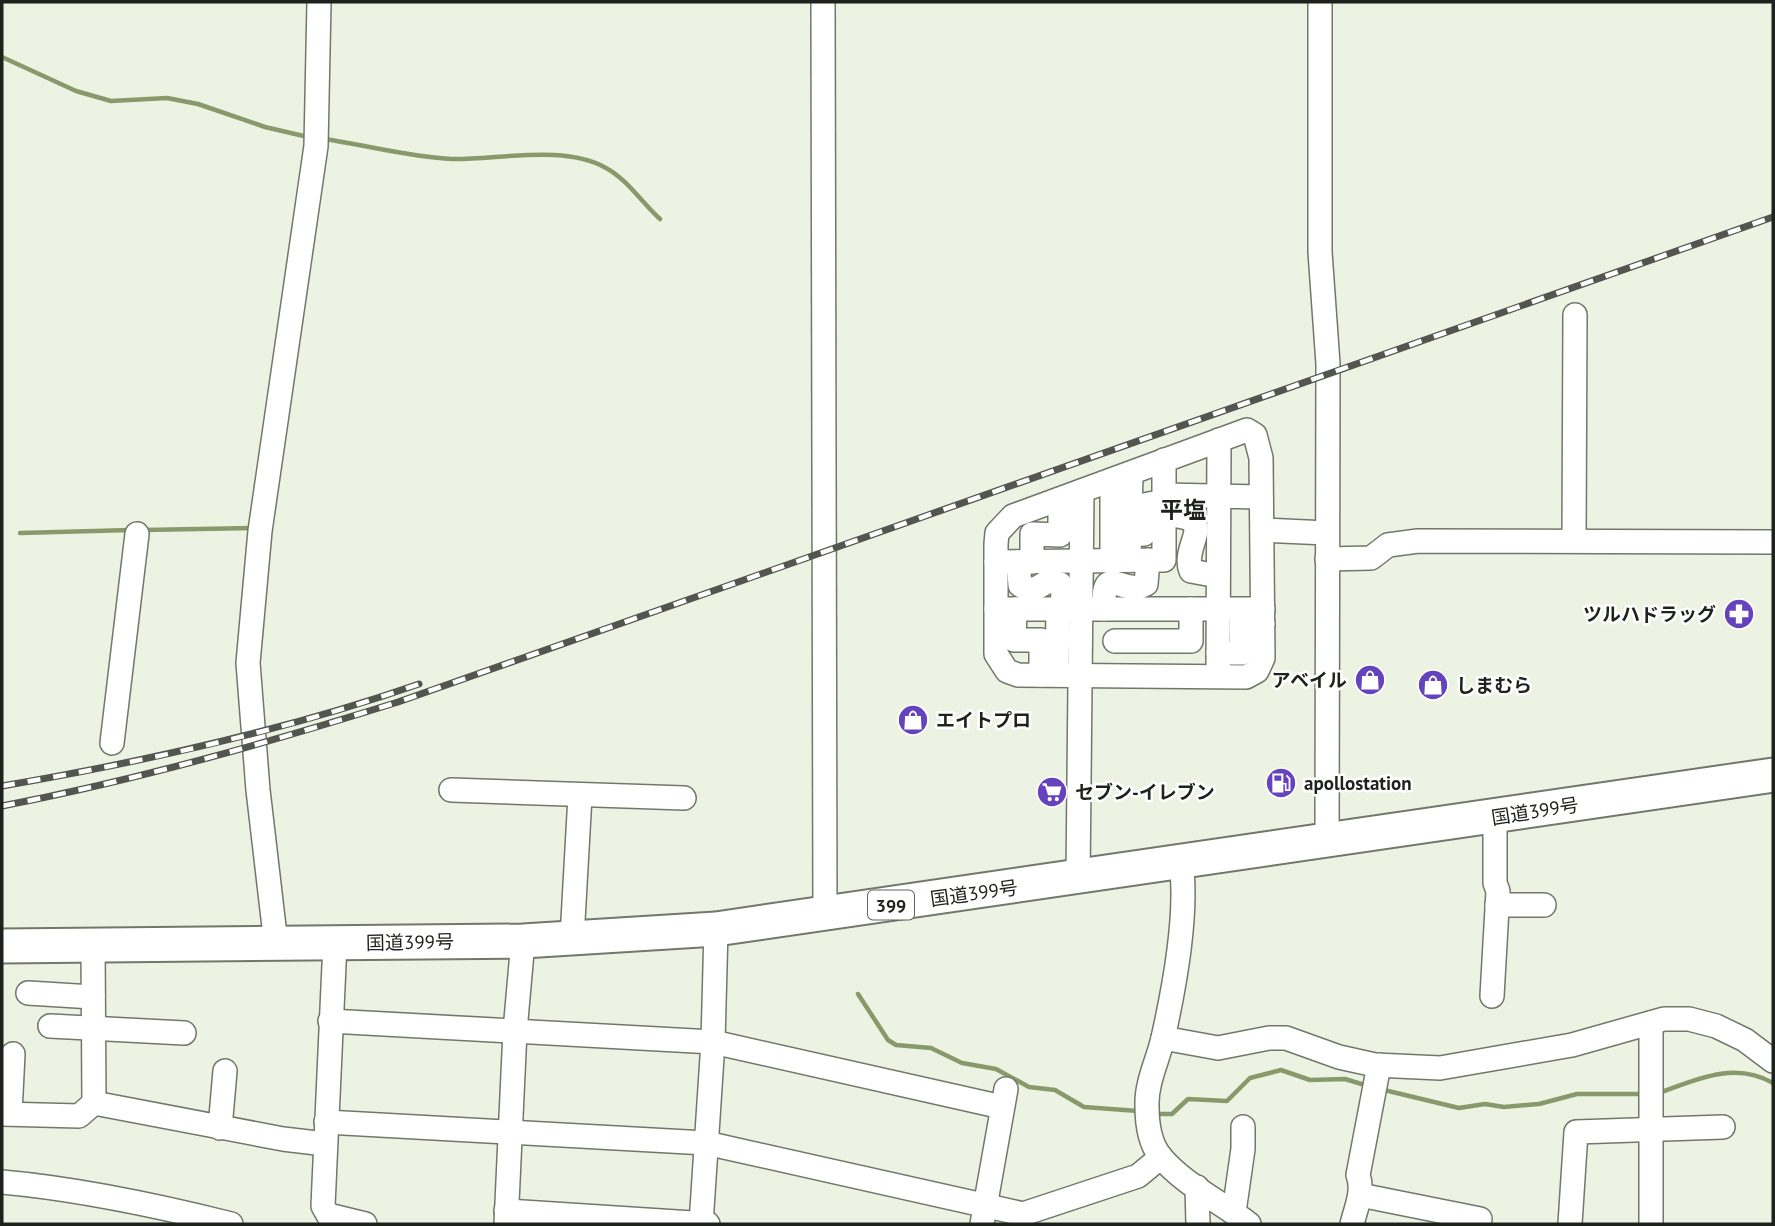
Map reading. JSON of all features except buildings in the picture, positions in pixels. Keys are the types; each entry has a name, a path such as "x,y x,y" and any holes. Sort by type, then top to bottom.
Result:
{"highway":[{"name":"国道399号","path":"2,946 523,941 716,929 1773,775"}],"street":[{"path":"276,944 258,790 248,663 260,531 316,145 319,2"},
{"path":"823,2 825,915"},
{"path":"1320,2 1320,252 1325,356 1328,364 1327,841"},
{"path":"1574,540 1575,315"},
{"path":"1071,495 1060,535 1032,534 1013,562 996,654 1007,671 1018,675 1049,675 1082,675 1115,675 1159,675 1218,664 1246,677 1257,671 1263,659 1261,458 1255,435 1247,430 1013,516 997,533 1013,562 1020,585 1025,589 1037,589 1048,581 1055,580 1063,592 1115,641 1115,675"},
{"path":"1218,664 1219,440"},
{"path":"1013,562 1164,560 1164,460"},
{"path":"1049,675 1064,639 1084,609 1108,584 1115,581 1137,589 1146,584 1114,528 1121,476"},
{"path":"1071,495 1082,561 1084,609 1078,878"},
{"path":"1114,528 1147,530 1144,505 1218,496 1261,497"},
{"path":"1164,504 1187,517 1196,526 1197,538 1188,554 1191,571 1218,576"},
{"path":"1262,530 1326,533"},
{"path":"112,743 137,534"},
{"path":"1327,559 1371,558 1388,545 1401,542 1773,542"},
{"path":"1005,609 1218,609 1263,616"},
{"path":"1005,609 1014,640 1041,640 1049,675"},
{"path":"1115,641 1191,641 1191,609"},
{"path":"1159,675 1160,641"},
{"path":"451,790 684,798"},
{"path":"572,939 580,796"},
{"path":"1492,996 1497,905 1495,817"},
{"path":"1181,863 1183,888 1176,960 1163,1038 1146,1104 1151,1142 1161,1157 1197,1187 1242,1218"},
{"path":"1497,905 1544,905"},
{"path":"523,941 515,1031 506,1217 704,1224 716,929"},
{"path":"335,943 323,1206 328,1214 365,1224"},
{"path":"13,1055 6,1114 79,1116 94,1103 93,944"},
{"path":"28,993 93,998"},
{"path":"1163,1038 1218,1048 1269,1038 1286,1038 1339,1057 1379,1065 1440,1068 1572,1045 1651,1023 1689,1019 1716,1026 1745,1040 1773,1061"},
{"path":"330,1021 713,1042 1004,1098 984,1215"},
{"path":"1651,1023 1651,1224"},
{"path":"50,1026 184,1033"},
{"path":"1352,1224 1360,1195 1358,1175 1379,1065"},
{"path":"220,1128 225,1071"},
{"path":"94,1103 220,1128 326,1133 510,1133 706,1143 984,1215 1032,1213 1138,1176 1161,1157"},
{"path":"1242,1218 1243,1126"},
{"path":"1570,1224 1576,1132 1723,1127"},
{"path":"2,1182 58,1187 231,1224"},
{"path":"1197,1187 1198,1224"},
{"path":"1360,1195 1480,1219"}],"waterway":[{"path":"2,57 76,91 111,101 167,98 198,104 265,127 308,137"},
{"path":"324,139 436,158 551,155 589,161 606,168 621,179 660,219"},
{"path":"143,530 254,528"},
{"path":"20,533 131,530"},
{"path":"858,994 888,1040 896,1045 931,1048 962,1063 996,1069 1029,1087 1055,1090 1084,1107 1138,1111"},
{"path":"1154,1114 1172,1114 1188,1099 1227,1101 1250,1078 1281,1070 1310,1080 1345,1079 1368,1086"},
{"path":"1659,1093 1716,1074 1744,1073 1773,1083"},
{"path":"1380,1089 1459,1108 1485,1104 1504,1107 1539,1104 1577,1094 1643,1094"}],"railway":[{"path":"2,806 202,760 398,702 1773,217"},
{"path":"2,786 213,744 317,716 419,684"}],"place":[{"name":"ツルハドラッグ","path":"1739,614"},
{"name":"アベイル","path":"1370,680"},
{"name":"しまむら","path":"1433,685"},
{"name":"エイトプロ","path":"913,720"},
{"name":"apollostation","path":"1281,783"},
{"name":"セブン-イレブン","path":"1052,792"}],"district":[{"name":"平塩","path":"1183,509"}]}
